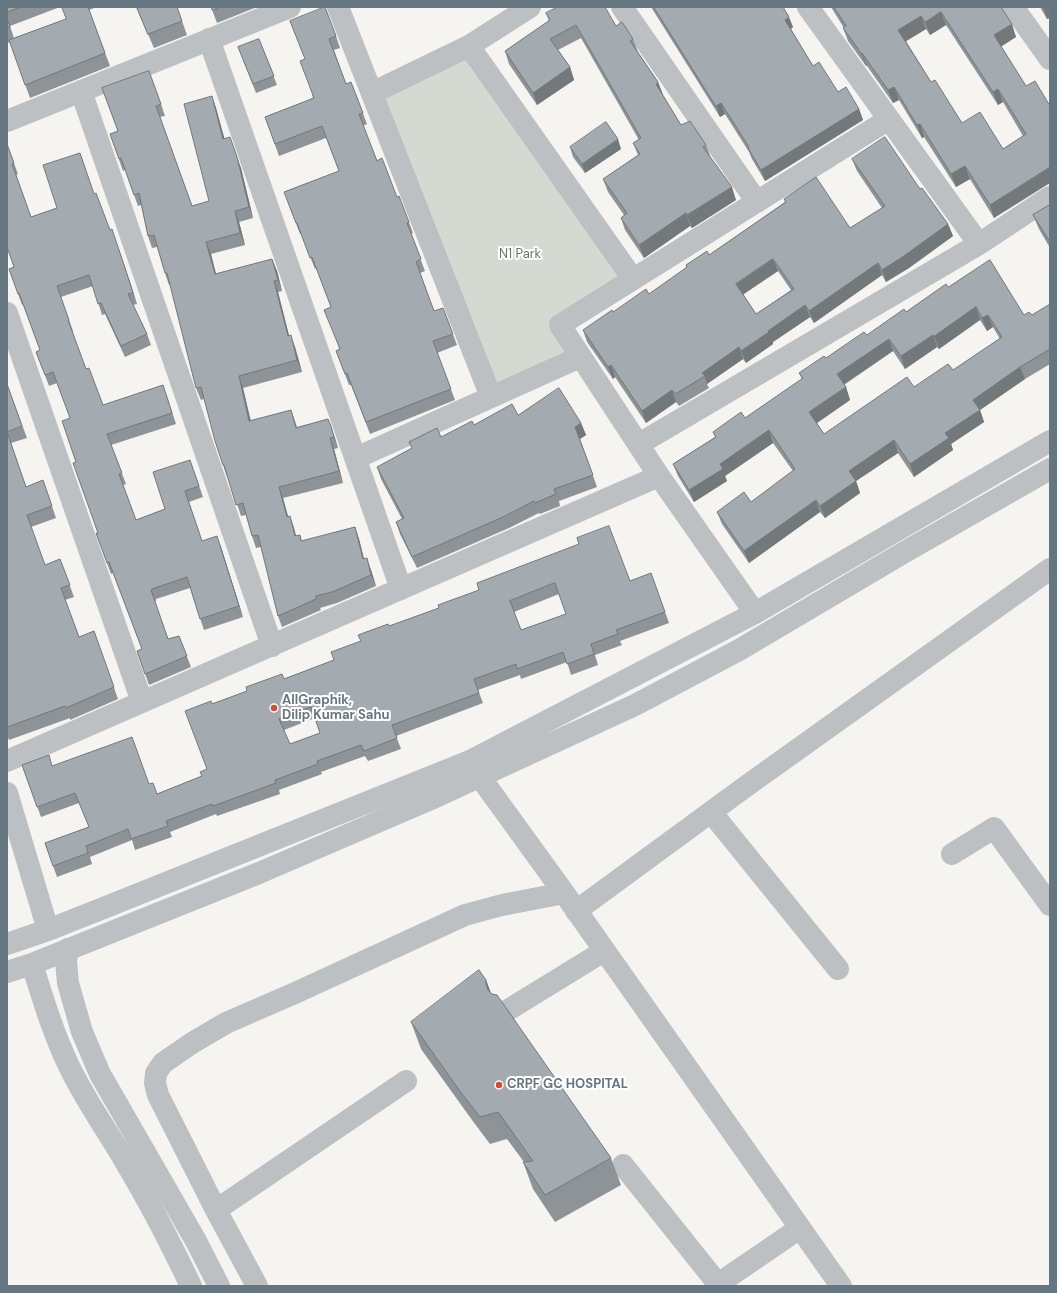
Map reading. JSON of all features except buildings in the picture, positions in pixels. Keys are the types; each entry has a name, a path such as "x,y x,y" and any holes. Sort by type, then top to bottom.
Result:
{"street":[{"path":"7,121 290,7"},
{"path":"338,7 491,397"},
{"path":"372,93 469,46 530,7"},
{"path":"622,7 757,202"},
{"path":"808,7 979,244"},
{"path":"1013,7 1050,59"},
{"path":"209,40 401,589"},
{"path":"469,46 633,279"},
{"path":"81,91 272,646"},
{"path":"755,613 660,476 560,325 889,119"},
{"path":"639,444 979,244 1050,196"},
{"path":"7,313 142,702"},
{"path":"356,458 580,357"},
{"path":"7,944 48,930 470,760 755,613 1050,441"},
{"path":"7,972 32,964 259,874 480,777 634,705 739,650 896,557 1050,469"},
{"path":"7,761 660,476"},
{"path":"576,911 711,812 1050,569"},
{"path":"480,777 564,893 841,1286"},
{"path":"7,793 48,930"},
{"path":"711,812 838,969"},
{"path":"952,854 994,828 1050,905"},
{"path":"153,888 162,912"},
{"path":"257,1286 216,1210 158,1095 155,1083 156,1073 163,1063 192,1043 226,1023 465,915 502,905 564,893"},
{"path":"68,949 66,961 68,983 82,1032 100,1074 196,1241 219,1286"},
{"path":"508,1010 604,951"},
{"path":"32,964 50,1020 69,1066 94,1112 126,1162 162,1226 191,1286"},
{"path":"216,1210 406,1081"},
{"path":"623,1165 716,1285 800,1228"}],"green space":[{"name":"N1 Park","path":"469,46 633,279 560,325 580,357 491,397 372,93"}],"place":[{"name":"AllGraphik, Dilip Kumar Sahu","path":"274,708"},
{"name":"CRPF GC HOSPITAL","path":"499,1085"}]}
